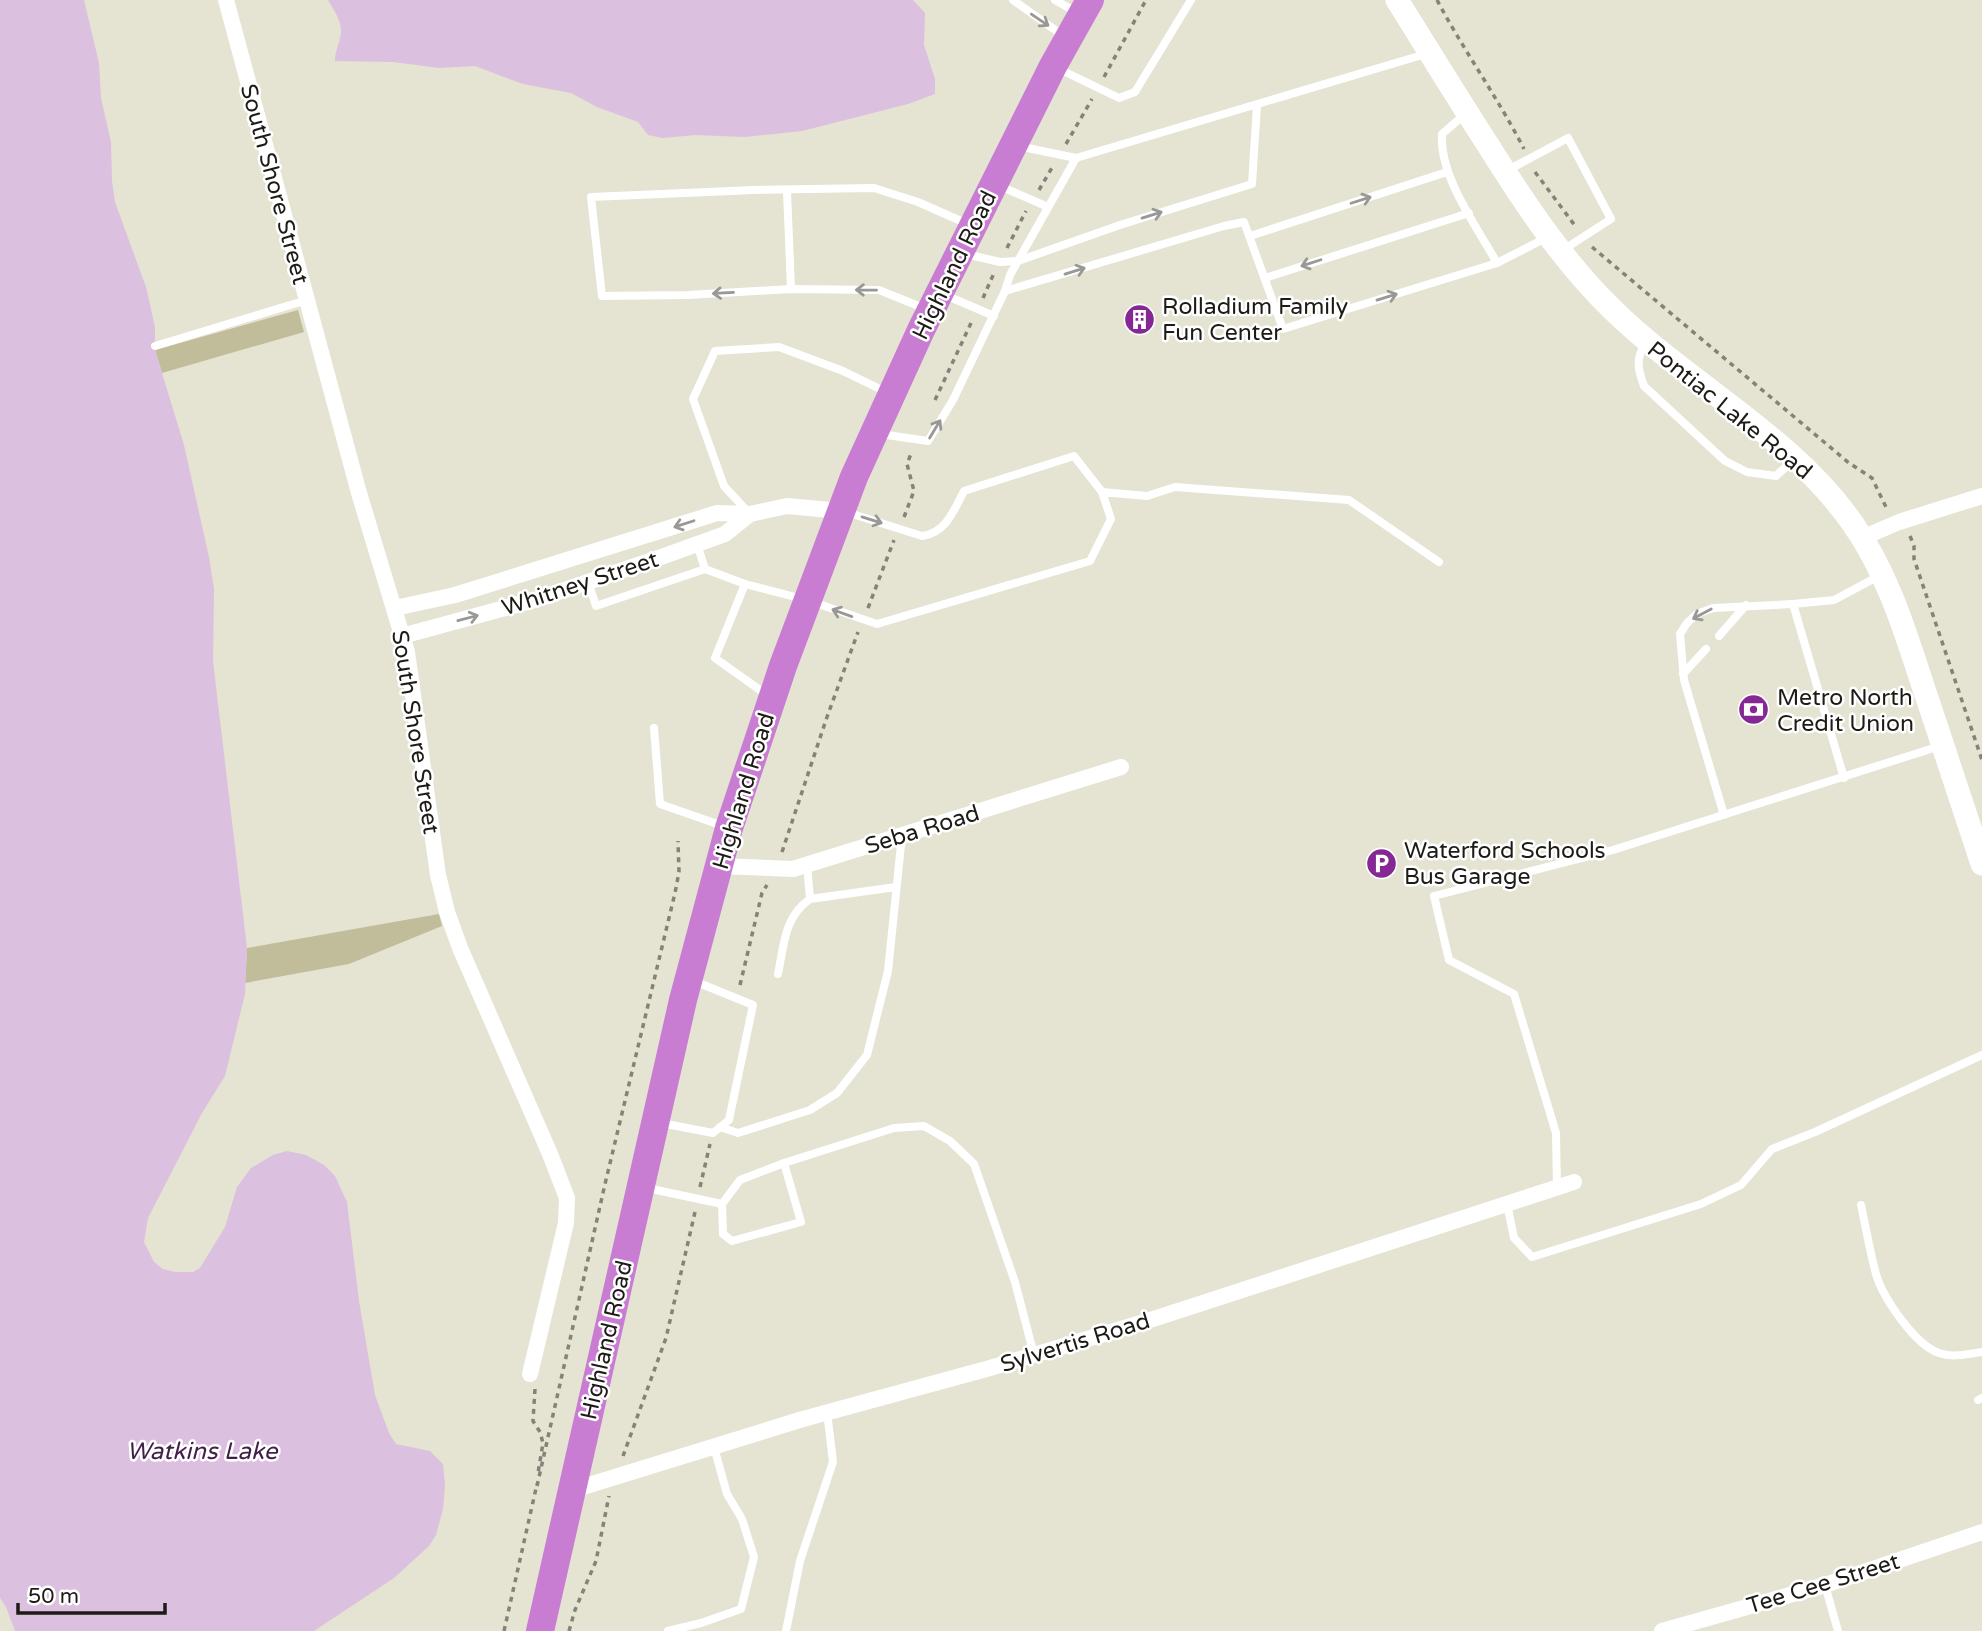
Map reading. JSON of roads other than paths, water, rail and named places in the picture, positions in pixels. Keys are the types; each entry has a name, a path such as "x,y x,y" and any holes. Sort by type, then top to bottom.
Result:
{"highway":[{"name":"Highland Road","path":"540,1631 689,979 729,828 772,699 841,511 891,395 959,253 1080,18"}],"street":[{"name":"South Shore Street","path":"226,0 359,493 407,652 438,875 447,912 567,1198 566,1223 530,1374"},
{"name":"Pontiac Lake Road","path":"1397,0 1505,172 1555,244 1597,295 1647,342 1794,459 1837,502 1862,538 1897,611 1982,864"},
{"path":"1862,538 1899,522 1982,496"},
{"name":"Whitney Street","path":"395,608 455,594 717,513 750,514 787,506 841,511"},
{"name":"Whitney Street","path":"402,636 584,583 697,544 725,534 750,514"},
{"path":"572,558 584,583"},
{"path":"487,584 494,611"},
{"name":"Seba Road","path":"719,866 793,869 1121,767"},
{"name":"Sylvertis Road","path":"573,1490 827,1412 1141,1323 1574,1182"},
{"name":"Tee Cee Street","path":"1662,1631 1825,1584 1982,1532"}],"lane":[{"path":"1013,0 1080,18"},
{"path":"1055,0 1080,18"},
{"path":"1053,66 1119,98 1135,92 1191,0"},
{"path":"1014,145 1076,158 1430,53"},
{"path":"959,253 1000,262 1018,261 1120,225 1252,184 1257,105"},
{"path":"1468,113 1442,134 1441,150 1447,172 1497,263"},
{"path":"1005,291 1244,222 1283,329 1584,237 1611,219 1568,138 1505,172"},
{"path":"874,434 928,441 953,400 994,316 1010,275 1076,158"},
{"path":"1250,236 1447,172"},
{"path":"994,184 1048,207"},
{"path":"973,226 918,202 874,188 591,197 602,296 688,295 791,289 879,290 977,309 994,316"},
{"path":"787,191 791,289"},
{"path":"1265,278 1469,213"},
{"path":"155,346 307,300"},
{"path":"1647,342 1640,351 1638,362 1644,386 1725,461 1747,472 1776,475 1794,459"},
{"path":"750,514 724,486 693,399 715,351 779,346 843,371 891,395"},
{"path":"584,583 596,606 705,569 745,584 807,600 877,624 1090,561 1111,519 1102,492 1074,456 964,491 949,520 930,535 922,536 841,511"},
{"path":"1102,492 1147,496 1175,487 1349,500 1439,562"},
{"path":"697,544 705,569"},
{"path":"1724,816 1683,674 1680,634 1687,622 1697,614 1713,608 1834,600 1882,575"},
{"path":"745,584 715,657 772,699"},
{"path":"1793,604 1844,778"},
{"path":"1718,636 1746,605"},
{"path":"1683,674 1706,649"},
{"path":"654,728 660,804 729,828"},
{"path":"1557,1188 1556,1133 1514,993 1449,960 1434,896 1613,850 1943,745"},
{"path":"655,1122 738,1132 810,1110 837,1093 867,1055 888,971 902,835"},
{"path":"807,864 810,899"},
{"path":"778,974 791,916 810,899 896,887"},
{"path":"689,979 753,1005 729,1120 716,1130"},
{"path":"1507,1204 1514,1238 1532,1257 1701,1204 1741,1185 1772,1149 1982,1055"},
{"path":"784,1163 801,1222 732,1241 723,1234 722,1204 740,1180 784,1163 894,1128 924,1126 950,1141 974,1164 1015,1282 1034,1355"},
{"path":"640,1187 722,1204"},
{"path":"1861,1205 1877,1277 1913,1335 1938,1353 1954,1356 1982,1352"},
{"path":"786,1631 800,1561 833,1462 827,1412"},
{"path":"668,1631 741,1609 754,1557 742,1519 727,1494 714,1447"},
{"path":"1825,1584 1838,1631"}],"water":[{"name":"Watkins Lake","path":"0,0 84,0 99,63 101,98 111,142 115,202 146,287 155,327 155,350 184,445 214,589 213,661 247,948 245,994 225,1076 202,1113 148,1218 144,1242 154,1262 163,1269 193,1272 200,1268 225,1227 237,1187 251,1168 273,1155 287,1151 306,1155 324,1165 335,1176 347,1202 359,1301 375,1395 389,1433 396,1444 430,1451 443,1464 443,1509 436,1535 429,1546 394,1578 314,1631 15,1631 0,1598"},
{"path":"328,0 913,0 925,13 924,45 935,79 935,94 908,104 802,131 744,137 696,135 663,138 648,135 638,122 597,107 571,93 523,84 475,66 439,68 393,62 335,61 341,28"}],"place":[{"name":"Rolladium Family Fun Center","path":"1139,319"},
{"name":"Metro North Credit Union","path":"1754,710"},
{"name":"Waterford Schools Bus Garage","path":"1381,863"}]}
